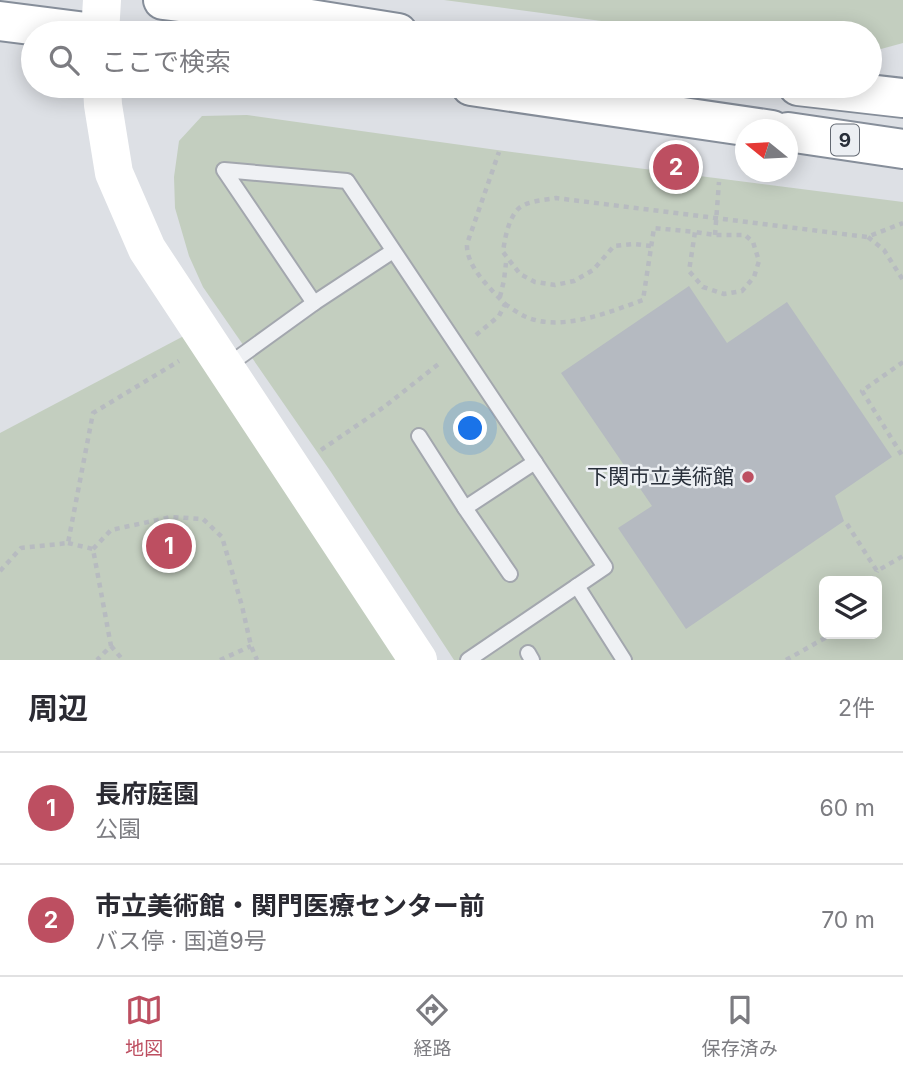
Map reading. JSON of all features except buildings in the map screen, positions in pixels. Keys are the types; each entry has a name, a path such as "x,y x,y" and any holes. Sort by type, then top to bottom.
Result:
{"main road":[{"path":"101,21 102,0"},
{"path":"163,0 323,21"},
{"path":"0,21 21,24"},
{"name":"9","path":"882,96 903,98"},
{"path":"103,98 114,173 147,249 418,660"},
{"path":"553,98 735,125"},
{"name":"9","path":"798,133 903,149"}],"lane":[{"path":"314,303 224,170 347,181 605,567 468,660"},
{"path":"218,355 314,303 393,251"},
{"path":"419,436 510,574"},
{"path":"465,508 535,462"},
{"path":"577,586 624,660"}],"path":[{"path":"715,235 719,181"},
{"path":"651,246 614,246 593,270 574,281 555,285 535,282 520,274 503,252 509,225 519,208 556,198 867,237 903,223"},
{"path":"505,304 526,317 566,323 643,300 654,228 695,232 715,235 745,235 753,242 759,261 754,277 742,291 724,294 703,287 689,271 695,232"},
{"path":"867,237 884,250 903,280"},
{"path":"500,298 506,263"},
{"path":"68,543 93,413 218,355"},
{"path":"903,362 862,391 903,457"},
{"path":"93,549 111,530 171,517 202,519 222,537 257,660"},
{"path":"847,524 877,571"},
{"path":"0,571 21,548 68,543 93,549"},
{"path":"93,549 111,646 123,660"},
{"path":"874,576 877,571 903,555"},
{"path":"788,659 823,639"},
{"path":"97,660 111,646"},
{"path":"220,660 251,646"}],"green space":[{"path":"444,0 903,0 903,43 882,49 882,21 601,21"},
{"name":"下関市立美術館","path":"247,115 735,182 903,202 903,660 454,660 331,472 203,287 189,256 175,208 174,177 179,141 202,116"},
{"path":"197,329 413,660 0,660 0,433"}],"place":[{"name":"市立美術館・関門医療センター前","path":"676,167"},
{"name":"下関市立美術館","path":"748,477"},
{"name":"長府庭園","path":"169,546"}]}
